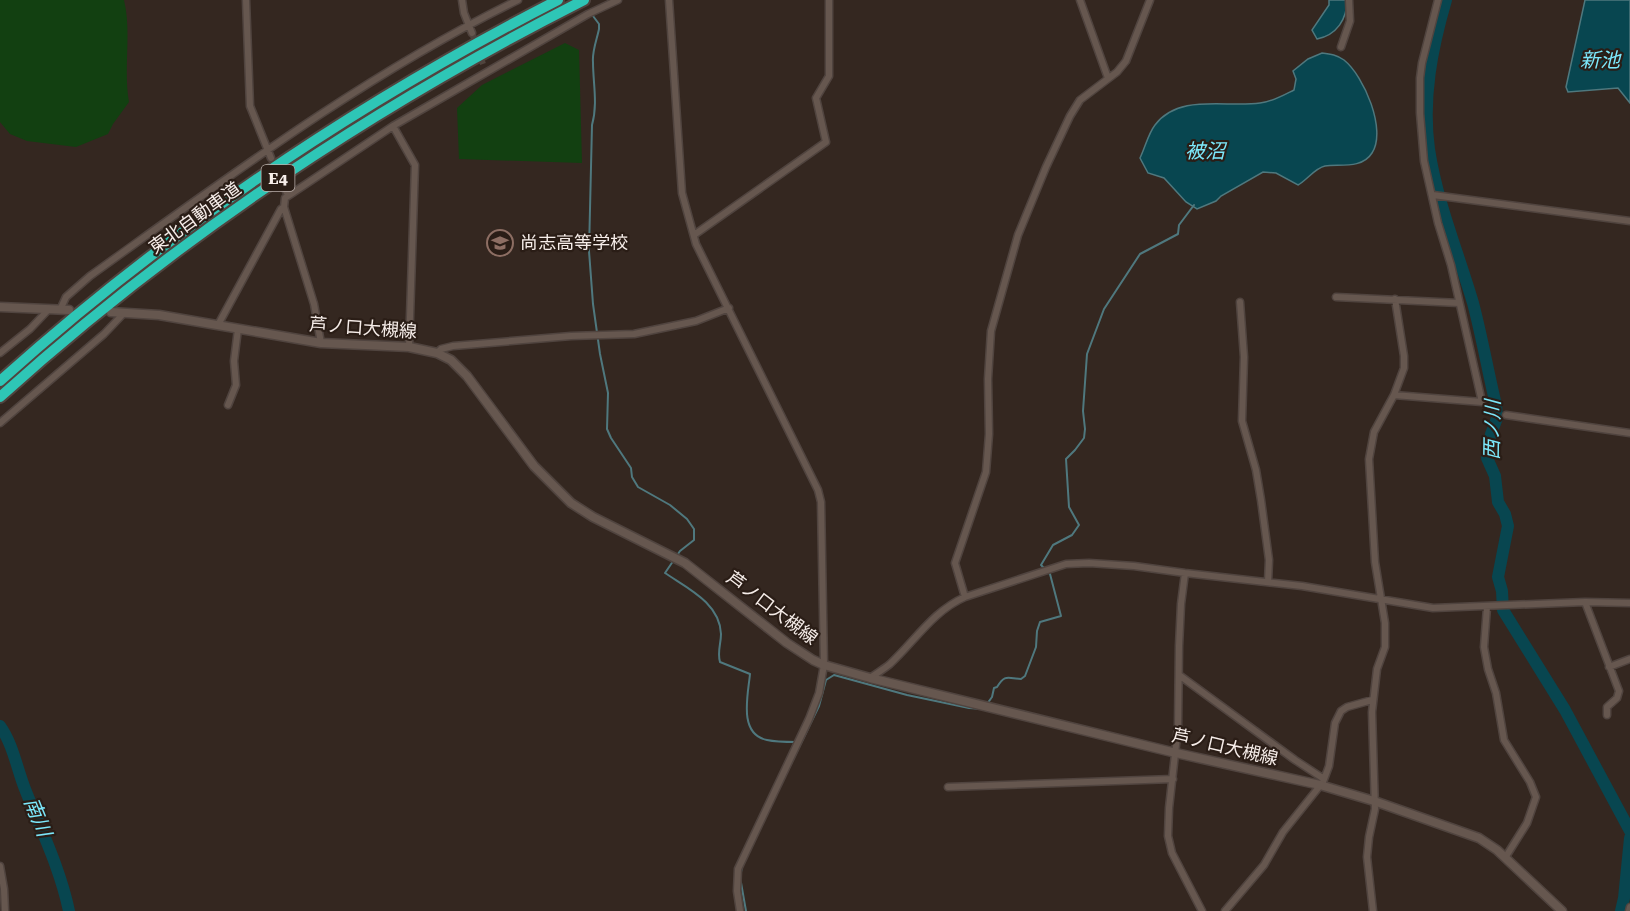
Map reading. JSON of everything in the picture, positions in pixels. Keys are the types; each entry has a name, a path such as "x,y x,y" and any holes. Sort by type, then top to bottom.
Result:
{"highway":[{"name":"東北自動車道","path":"0,381 60,328 164,246 270,171 364,109 431,69 558,0"},
{"name":"東北自動車道","path":"0,397 124,291 285,174 420,89 496,45 584,0"}],"main road":[{"path":"0,308 64,310"},
{"name":"芦ノ口大槻線","path":"111,312 159,315 321,344 409,347 437,352 451,360 467,376 534,466 571,503 593,517 685,563 787,643 824,665 1176,753 1322,782 1479,838 1505,858 1562,911"}],"street":[{"path":"246,0 250,106 271,158"},
{"path":"462,0 464,14 472,33"},
{"path":"64,310 66,297 90,276 267,149 407,61 518,0"},
{"path":"321,344 315,304 284,207 285,198 393,126 618,0"},
{"path":"669,0 682,193 696,244 818,490 822,510 824,665 819,693 738,869 737,891 740,911"},
{"path":"694,235 826,142 816,98 829,76 829,0"},
{"path":"1080,0 1108,78"},
{"path":"965,597 955,563 986,472 992,331 1018,235 1070,116 1080,100 1126,61 1150,0"},
{"path":"1341,46 1350,21 1349,0"},
{"path":"1394,395 1482,402 1451,265 1438,223 1424,161 1420,78 1438,0"},
{"path":"483,64 488,73"},
{"path":"393,126 415,165 409,347"},
{"path":"283,184 288,195"},
{"path":"1433,195 1630,221"},
{"path":"218,326 284,207"},
{"path":"1336,297 1459,303"},
{"path":"1373,911 1367,857 1374,801 1372,700 1377,669 1385,647 1385,623 1373,538 1369,459 1374,432 1394,395 1404,362 1395,299"},
{"path":"1240,302 1244,357 1242,421 1256,470 1261,500 1269,560 1268,582"},
{"path":"0,353 30,329 49,309"},
{"path":"437,352 453,346 548,337 649,332 696,321 729,309"},
{"path":"0,423 110,328 124,313"},
{"path":"228,405 236,385 234,361 238,329"},
{"path":"1506,415 1630,433"},
{"path":"870,678 888,666 938,613 950,605 965,597 1066,564 1089,562 1125,565 1268,582 1318,588 1433,608 1585,602 1630,603"},
{"path":"1185,573 1181,604 1180,690 1176,753 1168,827 1172,853 1202,911"},
{"path":"1585,602 1619,691 1617,698 1606,707 1607,715"},
{"path":"1487,607 1484,647 1496,693 1504,740 1530,782 1536,797 1527,823 1505,858"},
{"path":"1609,667 1630,659"},
{"path":"1179,675 1322,782"},
{"path":"1225,911 1264,865 1283,832 1322,782 1329,766 1335,723 1339,714 1347,707 1372,700"},
{"path":"948,788 1173,778"},
{"path":"0,866 5,911"}],"green space":[{"path":"0,0 124,0 129,102 108,134 76,147 27,141 10,134 0,122"},
{"path":"565,43 579,50 582,163 459,159 457,108 482,85"}],"water":[{"path":"1329,0 1347,0 1345,14 1335,30 1317,39 1312,30 1329,5"},
{"name":"新池","path":"1585,0 1630,0 1630,103 1618,88 1568,92 1566,87"},
{"name":"被沼","path":"1322,53 1344,60 1366,90 1377,131 1372,153 1363,162 1321,167 1298,185 1276,173 1263,172 1216,201 1197,209 1186,202 1164,178 1148,173 1140,158 1148,137 1165,115 1190,105 1247,104 1273,100 1294,90 1296,79 1293,71 1308,59"}],"waterway":[{"name":"西ノ川","path":"1446,0 1436,36 1430,73 1427,130 1437,188 1473,303 1496,405 1497,418 1491,434 1487,458 1495,476 1498,502 1505,514 1508,526 1498,577 1502,591 1503,610 1565,710 1630,831"},
{"path":"593,16 599,24 599,29 593,58 595,101 592,125 589,251 593,304 608,393 607,429 631,468 632,477 638,487 670,505 687,519 694,529 694,540 680,551 665,573 701,598 715,614 721,634 720,662 750,674 747,713 752,730 767,740 796,742"},
{"path":"987,704 994,688 1002,680 1021,679 1025,676 1036,647 1040,622 1061,616 1050,574 1041,565 1053,545 1072,535 1079,525 1069,507 1066,459 1084,438 1083,411 1087,354 1104,309 1140,254 1178,234 1179,225 1194,205"},
{"path":"787,772 819,706 826,680 834,675 907,695 983,709"},
{"name":"南川","path":"0,726 12,749 25,789 55,864 69,911"},
{"name":"西ノ川","path":"1621,911 1630,838"},
{"path":"742,867 740,877 746,911"}],"tunnel":[{"path":"472,33 483,64"}],"place":[{"name":"尚志高等学校","path":"500,243"}]}
